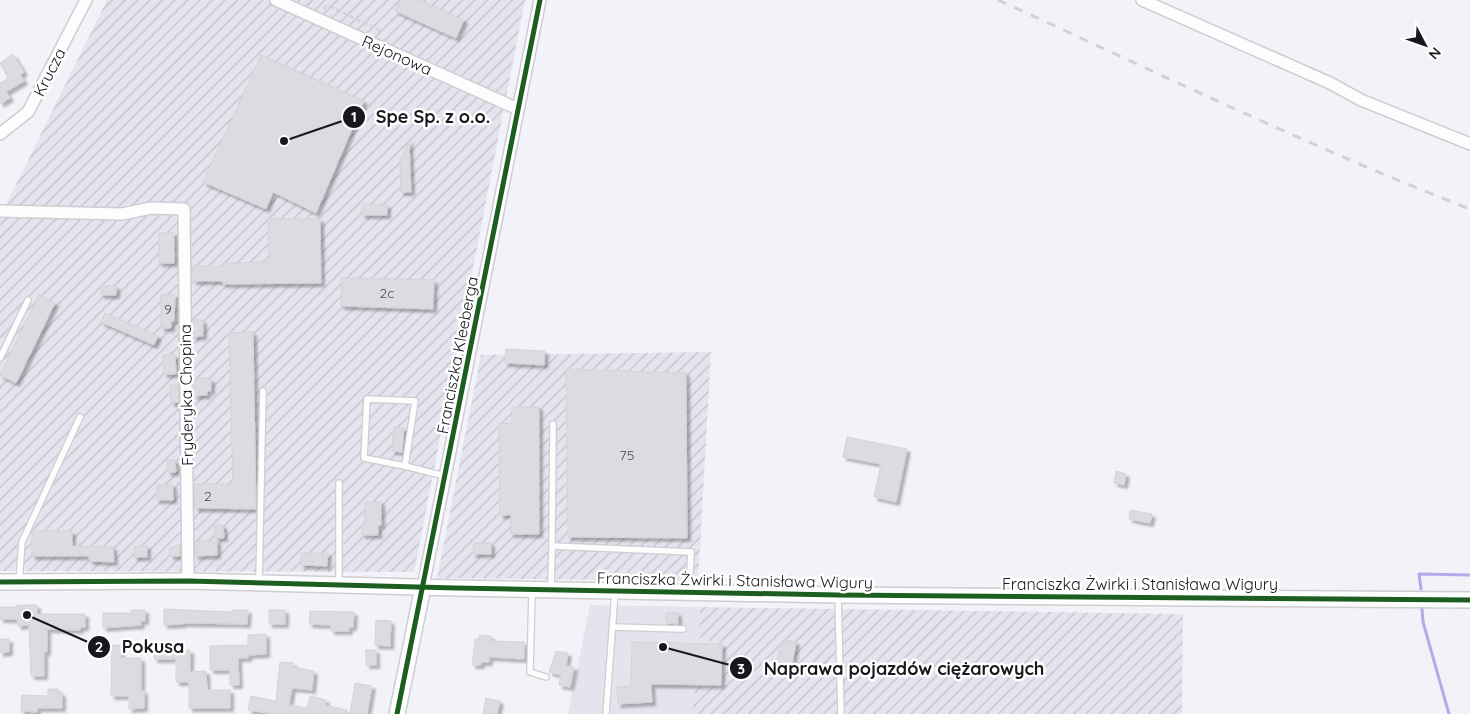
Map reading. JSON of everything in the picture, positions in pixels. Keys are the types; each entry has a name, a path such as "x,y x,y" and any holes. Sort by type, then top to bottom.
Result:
{"street":[{"name":"Krucza","path":"0,134 28,112 86,0"},
{"name":"Rejonowa","path":"276,0 518,109"},
{"name":"Franciszka Kleeberga","path":"397,714 540,0"},
{"path":"1142,0 1330,83 1361,100 1470,144"},
{"name":"Fryderyka Chopina","path":"0,211 122,214 151,208 184,209 188,581"},
{"name":"Franciszka Żwirki i Stanisława Wigury","path":"0,582 188,581 838,595 1470,600"}],"lane":[{"path":"0,358 28,300"},
{"path":"259,583 264,391"},
{"path":"405,466 415,402 366,399 364,458 445,476"},
{"path":"19,582 22,542 80,417"},
{"path":"550,589 553,424"},
{"path":"339,483 339,585"},
{"path":"552,546 690,552 689,592"},
{"path":"532,589 530,672 546,677"},
{"path":"606,714 616,590"},
{"path":"838,595 840,714"},
{"path":"613,627 683,629"}],"shaded area":[{"path":"107,0 525,0 414,572 0,571 0,217"},
{"path":"711,352 698,581 437,578 481,355"},
{"path":"590,605 700,607 700,639 722,644 721,685 695,687 692,714 568,714"},
{"path":"700,607 1183,614 1182,714 692,714 695,687 721,685 722,644 700,639"}],"building":[{"path":"400,0 420,0 464,20 456,38 395,11"},
{"path":"13,54 24,72 20,75 24,81 6,92 10,98 0,104 0,82 8,78 0,63"},
{"path":"261,55 364,101 316,213 273,192 266,209 203,182"},
{"path":"409,140 411,192 401,192 400,161"},
{"path":"363,204 387,205 387,215 362,215"},
{"path":"268,219 320,219 321,283 223,284 223,281 193,281 193,266 223,266 223,263 269,262"},
{"path":"159,233 174,233 174,263 159,263"},
{"path":"342,278 434,280 433,309 341,306"},
{"path":"101,286 116,286 116,295 101,295"},
{"path":"39,295 55,303 16,383 0,375"},
{"path":"161,295 175,295 174,321 171,321 171,328 161,328"},
{"path":"105,313 158,336 154,345 101,322"},
{"path":"193,320 203,320 203,336 193,337"},
{"path":"253,332 256,509 195,508 194,484 233,484 229,333"},
{"path":"506,349 545,351 544,365 505,363"},
{"path":"163,355 175,355 176,374 164,374"},
{"path":"566,369 686,373 687,538 568,537"},
{"path":"195,378 211,379 211,391 207,391 207,395 194,396"},
{"path":"178,384 179,402 171,403 170,385"},
{"path":"512,407 539,407 539,534 511,534 511,515 500,515 499,423 512,424"},
{"path":"394,427 404,428 402,452 392,451"},
{"path":"847,437 907,449 896,502 874,497 881,464 843,457"},
{"path":"167,460 175,460 176,472 168,472"},
{"path":"1116,471 1126,474 1124,485 1114,483"},
{"path":"157,485 173,485 173,500 157,500"},
{"path":"365,502 381,502 381,525 378,525 378,535 362,535 362,524 365,524"},
{"path":"1130,510 1152,514 1150,523 1129,519"},
{"path":"214,525 223,525 224,538 215,538"},
{"path":"32,531 72,531 72,546 113,547 114,562 90,561 88,556 32,556"},
{"path":"198,541 217,541 217,555 195,556 195,546 198,546"},
{"path":"474,543 491,543 491,554 473,554"},
{"path":"134,546 147,546 147,557 134,557"},
{"path":"180,546 180,556 170,556 170,547"},
{"path":"301,553 328,553 327,566 301,565"},
{"path":"17,605 37,605 37,614 85,614 85,627 80,627 80,630 47,629 47,652 44,652 44,676 31,676 29,625 18,626 17,619 0,619 0,607 17,607"},
{"path":"164,609 232,612 232,610 248,610 247,624 183,623 164,625"},
{"path":"131,610 145,610 145,621 140,621 141,625 103,628 103,613 131,613"},
{"path":"269,610 285,610 285,624 269,624"},
{"path":"310,611 354,612 353,627 349,627 349,631 331,631 331,625 309,624"},
{"path":"666,613 678,613 678,624 666,623"},
{"path":"376,620 391,621 390,646 375,645"},
{"path":"266,634 266,654 248,655 248,658 238,658 239,685 230,685 230,670 210,670 210,646 248,645 248,635"},
{"path":"479,635 491,636 490,641 524,642 524,659 489,657 489,662 481,662 481,665 472,665 475,639 479,639"},
{"path":"0,639 9,639 9,652 0,653"},
{"path":"785,640 796,642 792,665 777,662 780,644 784,644"},
{"path":"632,642 722,644 721,685 651,684 652,702 618,704 617,687 631,686"},
{"path":"112,645 121,645 121,658 141,658 141,691 144,691 144,708 129,709 129,696 111,696"},
{"path":"154,650 190,650 190,672 206,671 207,690 230,690 230,708 189,708 189,682 176,682 176,659 154,659"},
{"path":"366,650 376,650 376,665 366,665"},
{"path":"556,651 568,653 566,666 574,667 570,687 559,685 561,675 549,672"},
{"path":"280,662 293,663 292,667 314,671 312,690 292,688 289,705 307,708 310,696 326,700 325,705 347,710 347,714 275,714 248,710 251,696 276,701"},
{"path":"355,683 372,686 367,714 350,714"},
{"path":"48,689 58,689 58,693 62,693 62,708 37,708 37,712 21,711 22,695 48,696"},
{"path":"486,698 500,701 497,714 483,714"}],"waterway":[{"path":"1421,589 1419,574 1470,575"},
{"path":"1422,609 1423,622 1449,714"}],"railway":[{"path":"998,0 1291,134 1470,209"}],"cycle path":[{"path":"397,714 540,0"},
{"path":"0,582 188,581 838,595 1470,600"}],"place":[{"name":"Spe Sp. z o.o.","path":"284,141"},
{"name":"Pokusa","path":"27,615"},
{"name":"Naprawa pojazdów ciężarowych","path":"663,647"}]}
